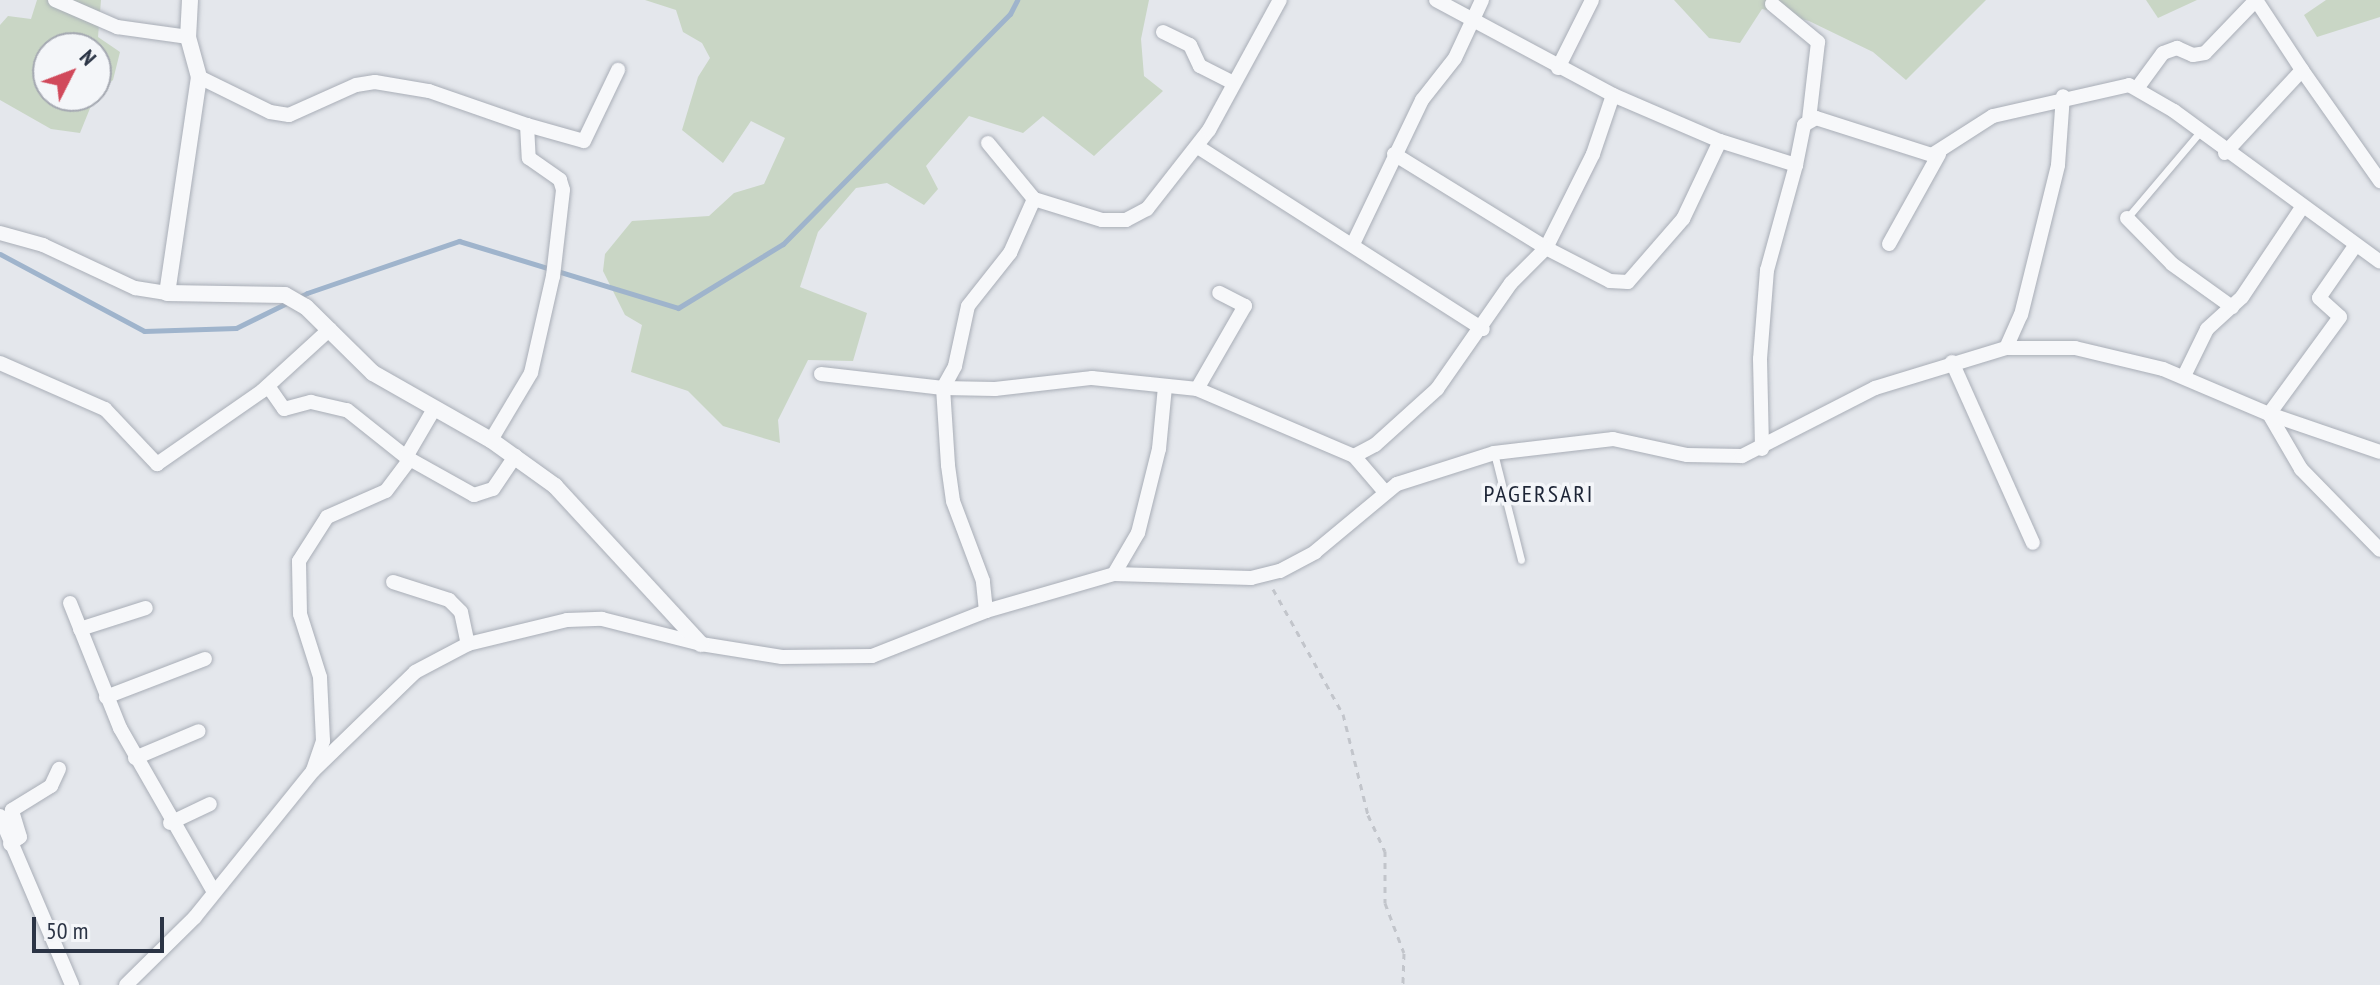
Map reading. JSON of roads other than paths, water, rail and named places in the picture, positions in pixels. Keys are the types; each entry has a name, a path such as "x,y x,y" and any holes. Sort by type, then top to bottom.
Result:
{"street":[{"path":"55,0 117,27 188,37"},
{"path":"167,293 199,77 188,37 190,0"},
{"path":"988,143 1034,199 1102,220 1126,220 1147,209 1198,147 1280,0"},
{"path":"1436,0 1613,95 1720,141 1796,165"},
{"path":"1353,244 1394,154 1482,0"},
{"path":"1558,68 1592,0"},
{"path":"2138,87 2163,53 2170,48 2193,55 2205,53 2256,0 2380,181"},
{"path":"1762,449 1760,359 1767,270 1809,120 1820,49 1772,4"},
{"path":"1163,32 1190,45 1200,66 1233,83"},
{"path":"199,77 270,112 289,115 356,85 375,82 452,97 527,125 584,141 618,70"},
{"path":"2225,153 2302,70"},
{"path":"1889,244 1939,154 1981,121 2063,96 2138,87 2301,209 2380,262"},
{"path":"1354,456 1375,445 1437,389 1483,329 1511,283 1546,248 1593,154 1613,95"},
{"path":"2006,348 2021,315 2058,165 2063,96"},
{"path":"1809,120 1823,119 1906,149 1939,154"},
{"path":"491,440 531,373 553,276 563,190 560,180 529,158 527,125"},
{"path":"1394,154 1546,248 1610,281 1628,282 1683,219 1720,141"},
{"path":"1198,147 1483,329"},
{"path":"986,611 983,581 949,484 943,388 955,366 968,306 1010,253 1034,199"},
{"path":"2184,376 2207,329 2232,307 2301,209"},
{"path":"2127,218 2172,264 2232,307"},
{"path":"0,233 43,245 135,288 167,293 291,299 330,329 367,368 491,440 572,502 701,644"},
{"path":"2269,414 2340,317 2319,298 2355,246"},
{"path":"1197,389 1245,306 1219,293"},
{"path":"0,363 105,409 157,464 268,386 330,329"},
{"path":"126,985 214,892 313,771 415,672 468,644 586,618 701,644 782,657 872,656 986,611 1114,574 1265,575 1315,552 1385,492 1419,474 1494,453 1613,439 1706,458 1726,459 1762,449 1875,388 2006,348 2075,348 2184,376 2269,414 2380,452"},
{"path":"1952,362 2033,543"},
{"path":"821,374 943,388 995,389 1092,378 1197,389 1354,456 1385,492"},
{"path":"268,386 284,409 311,402 347,410 408,458 481,495 493,489 515,456"},
{"path":"1114,574 1138,533 1159,449 1165,387"},
{"path":"313,771 323,741 320,677 300,614 299,561 327,517 386,491 434,409"},
{"path":"2269,414 2301,469 2380,550"},
{"path":"393,582 449,600 461,612 468,644"},
{"path":"70,603 106,697 135,758 170,823 214,892"},
{"path":"80,629 146,608"},
{"path":"106,697 205,659"},
{"path":"135,758 199,731"},
{"path":"10,844 20,837 12,810 51,786 59,769"},
{"path":"170,823 210,804"},
{"path":"0,816 72,985"}],"lane":[{"path":"2127,218 2200,132"},
{"path":"1494,453 1521,560"}],"waterway":[{"path":"0,254 144,331 236,328 307,293 459,241 678,308 783,244 1010,14 1017,0"}],"district":[{"name":"PAGERSARI","path":"1539,494"}]}
